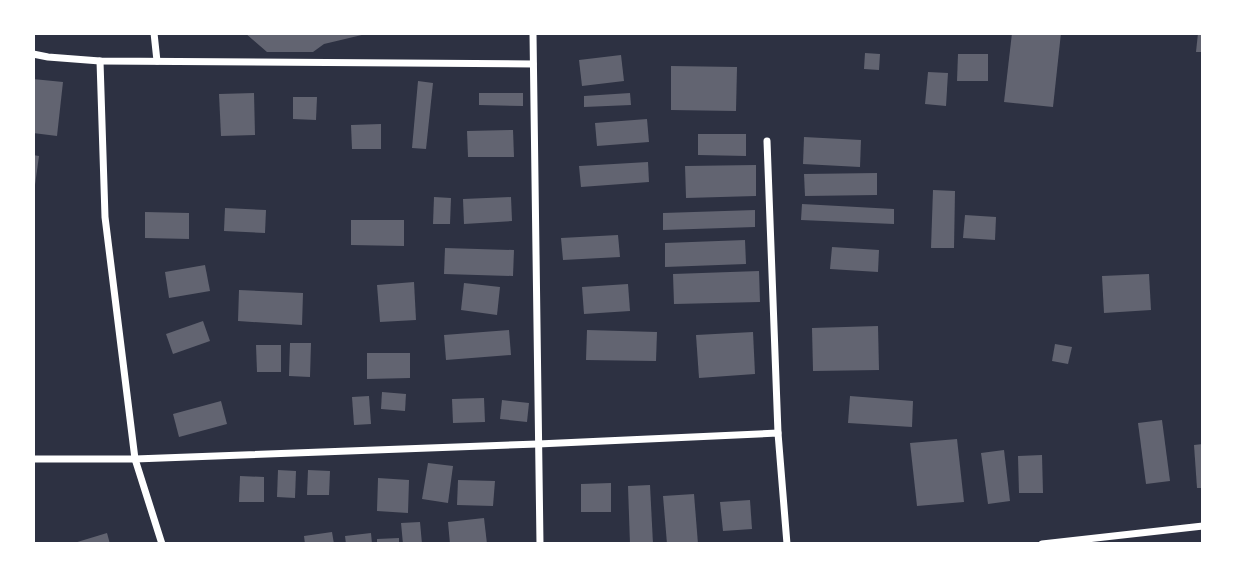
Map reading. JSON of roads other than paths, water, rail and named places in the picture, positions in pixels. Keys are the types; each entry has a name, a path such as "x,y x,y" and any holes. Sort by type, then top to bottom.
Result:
{"street":[{"path":"154,33 157,61"},
{"path":"533,33 540,544"},
{"path":"33,54 100,61 533,64"},
{"path":"100,61 105,217 135,459 162,544"},
{"path":"767,142 779,433 787,544"},
{"path":"33,459 135,459 779,433"},
{"path":"1042,544 1203,526"}]}
